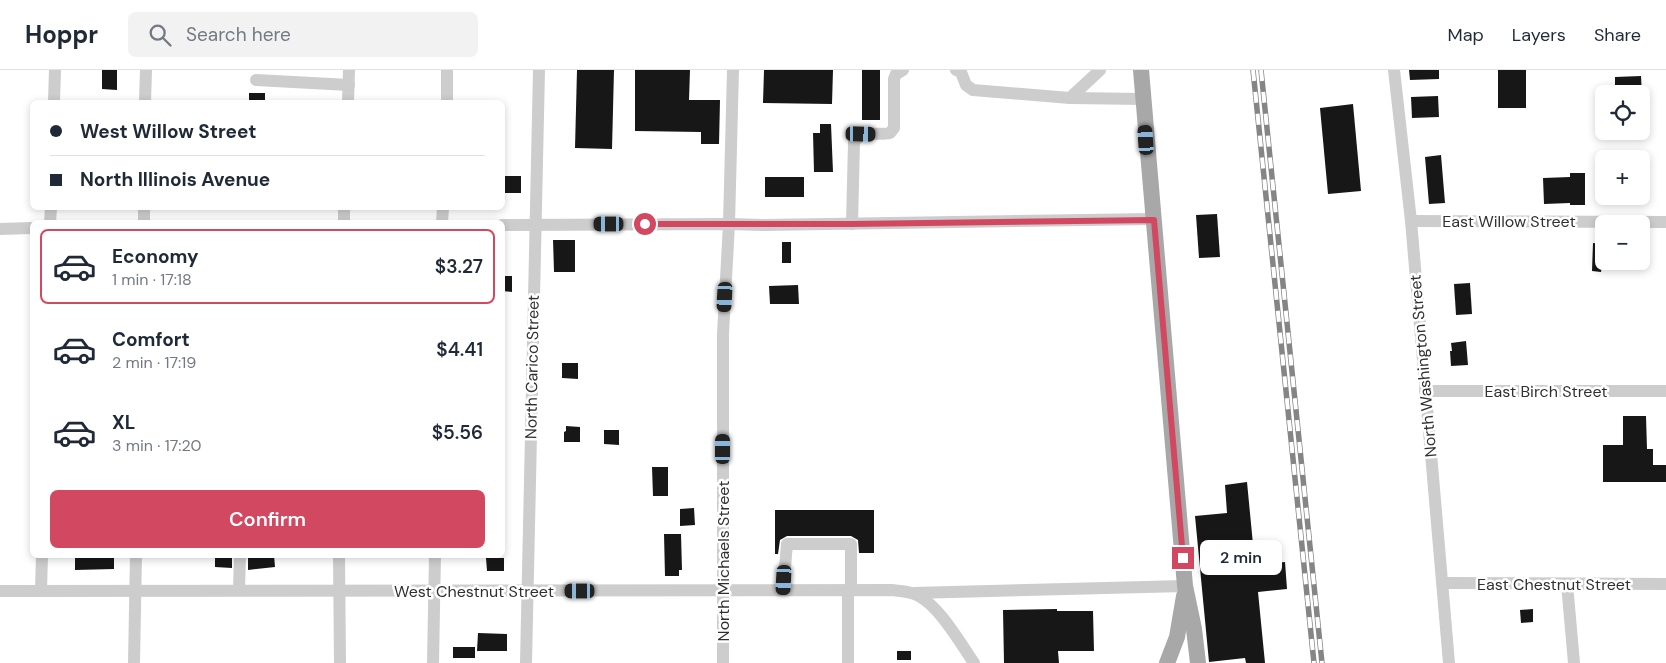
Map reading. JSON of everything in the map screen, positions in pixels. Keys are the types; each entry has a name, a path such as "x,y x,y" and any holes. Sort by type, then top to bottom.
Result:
{"main road":[{"path":"1141,70 1185,586 1194,629 1198,663"},
{"path":"1166,663 1177,637 1185,586"}],"street":[{"path":"54,100 55,70"},
{"path":"146,70 146,100"},
{"path":"348,100 349,70"},
{"path":"447,70 447,100"},
{"name":"North Carico Street","path":"526,663 539,70"},
{"name":"North Michaels Street","path":"723,663 723,334 729,224 733,70"},
{"path":"852,224 854,142 861,134 890,133 894,128 894,79 896,74 903,70"},
{"path":"956,70 961,72 966,85 973,90 1070,98 1144,99"},
{"path":"1070,98 1100,70"},
{"name":"North Washington Street","path":"1394,70 1411,221 1450,663"},
{"path":"256,80 348,86"},
{"path":"505,225 852,224 1154,220"},
{"name":"East Willow Street","path":"1411,221 1666,222"},
{"path":"0,229 30,228"},
{"name":"East Birch Street","path":"1425,391 1666,390"},
{"path":"783,590 787,544 851,544 848,663"},
{"path":"41,591 42,558"},
{"path":"134,663 136,558"},
{"path":"239,590 240,558"},
{"path":"339,558 340,663"},
{"path":"433,663 435,558"},
{"name":"East Chestnut Street","path":"1442,583 1666,584"},
{"path":"1567,584 1574,663"},
{"path":"913,593 1185,586"},
{"name":"West Chestnut Street","path":"0,591 891,590 913,593 927,602 944,618 974,663"}],"building":[{"path":"102,70 117,70 117,90 102,89"},
{"path":"577,70 614,70 612,149 575,148"},
{"path":"635,70 690,70 689,100 720,100 719,144 701,144 701,132 635,131"},
{"path":"764,70 833,70 832,104 763,103"},
{"path":"862,70 880,70 880,120 862,120"},
{"path":"1409,70 1439,70 1439,79 1410,80"},
{"path":"1498,70 1526,70 1526,108 1498,108"},
{"path":"1641,76 1642,85 1615,85 1615,77"},
{"path":"249,93 265,93 265,100 249,100"},
{"path":"1438,96 1439,117 1412,118 1411,97"},
{"path":"1353,104 1361,191 1328,194 1320,108"},
{"path":"820,124 831,124 833,172 814,172 813,133 820,133"},
{"path":"1441,155 1445,203 1429,204 1425,157"},
{"path":"1570,173 1585,173 1585,205 1570,205 1570,203 1544,204 1543,178 1570,177"},
{"path":"505,176 521,176 521,193 505,193"},
{"path":"765,177 804,177 804,197 765,197"},
{"path":"1217,214 1220,257 1199,258 1196,215"},
{"path":"553,240 575,240 575,272 554,272"},
{"path":"782,242 791,242 791,263 782,263"},
{"path":"1593,243 1595,243 1595,270 1601,270 1601,272 1592,271"},
{"path":"505,276 512,276 512,292 505,291"},
{"path":"1470,283 1472,314 1456,315 1454,284"},
{"path":"798,285 799,304 770,304 769,286"},
{"path":"1466,341 1468,365 1451,366 1451,343"},
{"path":"562,363 578,363 578,379 562,378"},
{"path":"1623,416 1646,416 1647,449 1653,449 1653,465 1666,465 1666,482 1603,482 1603,445 1623,445"},
{"path":"566,426 580,427 580,442 564,442"},
{"path":"604,430 619,430 619,445 604,444"},
{"path":"652,467 668,467 668,496 653,496"},
{"path":"1247,482 1255,565 1285,562 1287,589 1258,592 1265,663 1246,663 1245,658 1209,662 1195,516 1227,513 1225,485"},
{"path":"694,508 695,525 680,526 680,509"},
{"path":"775,510 874,510 874,553 859,553 858,540 851,536 787,536 780,540 778,554 775,554"},
{"path":"664,534 681,534 682,570 679,570 679,576 665,576"},
{"path":"75,558 114,558 114,569 75,570"},
{"path":"215,558 232,558 232,568 215,567"},
{"path":"248,558 274,558 275,567 248,570"},
{"path":"486,558 504,558 504,571 487,571"},
{"path":"1057,609 1057,611 1093,611 1094,651 1058,651 1059,663 1004,663 1003,610"},
{"path":"1533,609 1533,622 1521,623 1520,610"},
{"path":"478,633 507,634 507,651 477,651"},
{"path":"453,647 475,647 475,658 453,658"},
{"path":"897,651 911,651 911,660 897,660"}],"railway":[{"path":"1253,70 1314,663"},
{"path":"1261,70 1322,663"}],"route":[{"path":"645,224 764,225 1154,220 1183,558"}]}
